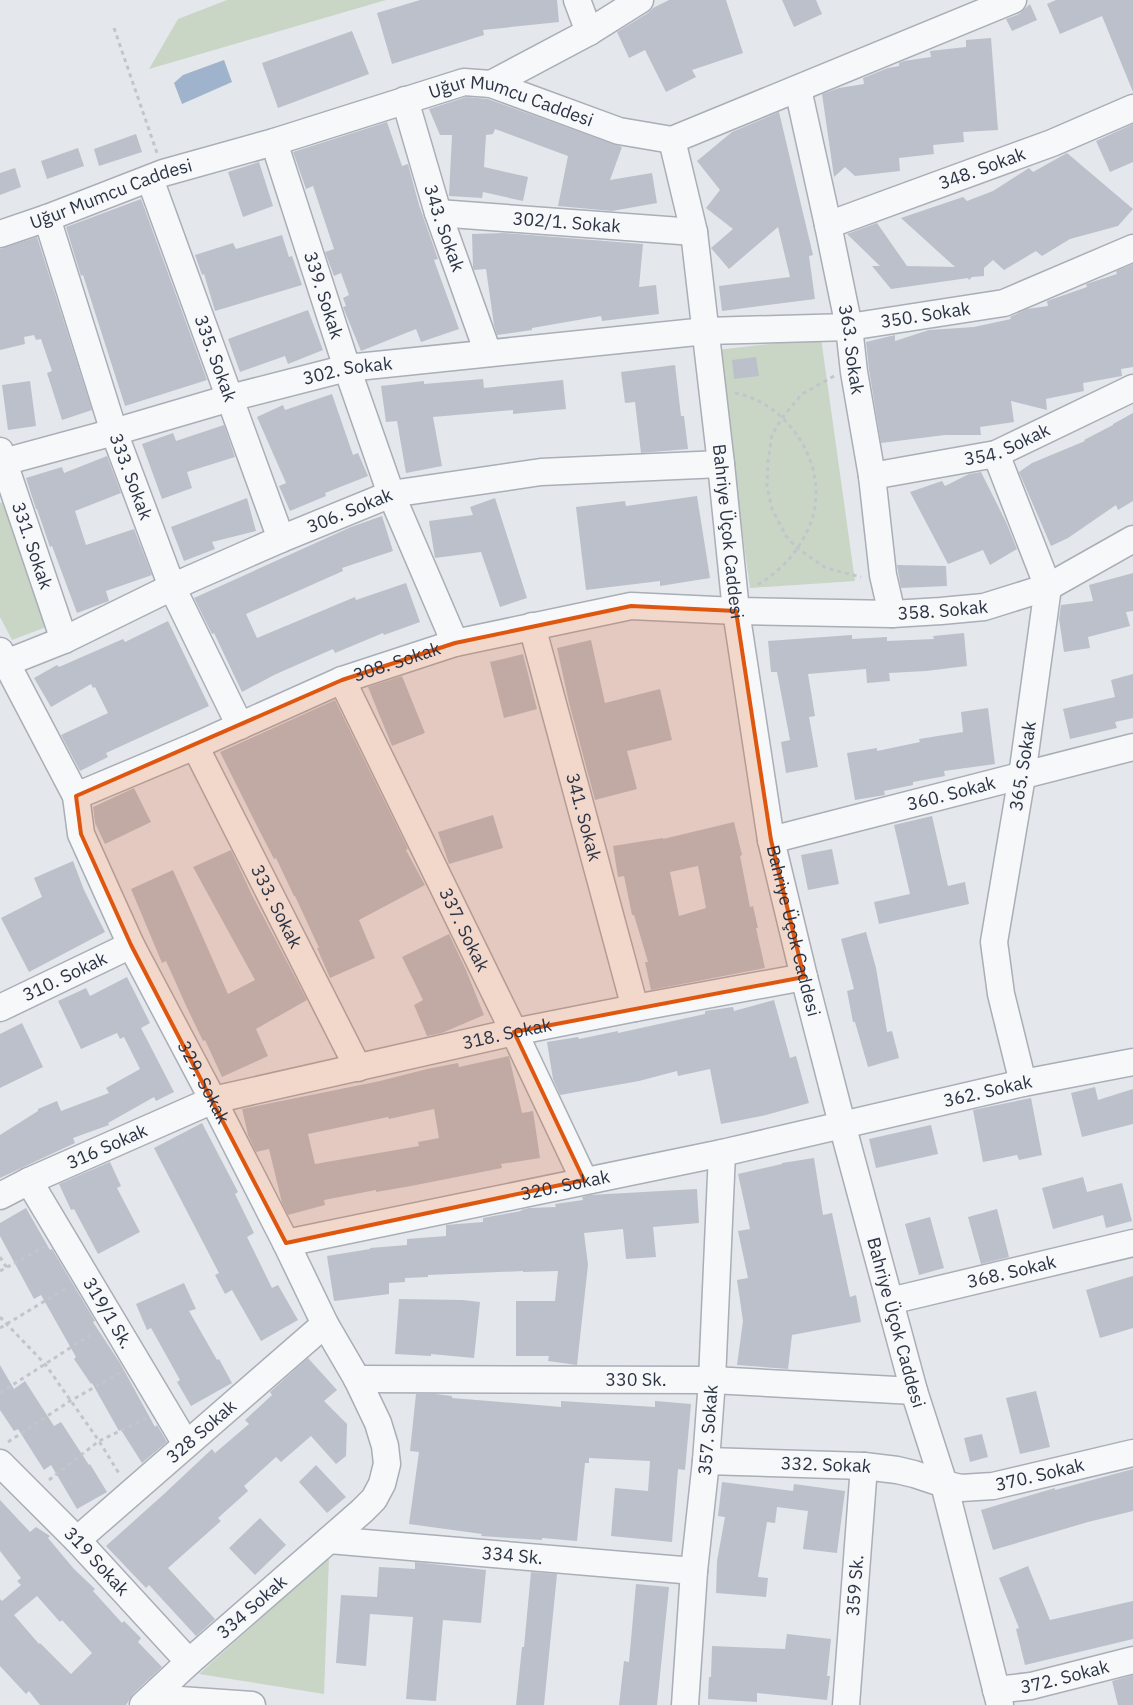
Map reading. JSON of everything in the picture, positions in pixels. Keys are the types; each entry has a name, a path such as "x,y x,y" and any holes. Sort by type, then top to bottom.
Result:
{"street":[{"path":"577,0 589,32"},
{"path":"491,84 589,32 640,0"},
{"path":"672,140 1013,0"},
{"name":"Uğur Mumcu Caddesi","path":"0,234 157,176 274,142 464,82 491,84 619,131 672,140"},
{"name":"363. Sokak","path":"798,89 849,327 854,372 872,476 883,575 892,614"},
{"name":"343. Sokak","path":"405,100 438,212 488,353"},
{"name":"348. Sokak","path":"828,225 1052,143 1133,108"},
{"name":"Bahriye Üçok Caddesi","path":"672,140 694,232 735,602 771,840 842,1124 914,1391 944,1484 998,1697"},
{"name":"339. Sokak","path":"274,142 347,368 391,494 455,643"},
{"name":"335. Sokak","path":"157,176 230,398 281,539"},
{"name":"302/1. Sokak","path":"438,212 694,232"},
{"name":"333. Sokak","path":"47,218 114,432 172,587 240,726"},
{"name":"350. Sokak","path":"706,331 849,327 1004,303 1133,248"},
{"name":"302. Sokak","path":"1,458 114,432 230,398 347,368 706,331"},
{"name":"354. Sokak","path":"872,476 996,454 1133,388"},
{"name":"365. Sokak","path":"996,454 1048,587 1022,776 994,942 1001,994 1022,1083"},
{"name":"331. Sokak","path":"1,458 64,640"},
{"name":"306. Sokak","path":"3,657 64,640 172,587 281,539 391,494 541,472 721,464"},
{"name":"358. Sokak","path":"735,602 892,614 984,607 1048,587 1133,539"},
{"name":"308. Sokak","path":"76,796 195,746 342,680 455,643 631,606 735,602"},
{"name":"341. Sokak","path":"532,626 635,1008"},
{"name":"329. Sokak","path":"3,657 76,796 81,834 131,945 213,1100 325,1324 356,1378 378,1423 385,1446 386,1464 382,1484 374,1499 362,1511"},
{"name":"337. Sokak","path":"342,680 584,1180"},
{"name":"333. Sokak","path":"195,746 358,1068"},
{"name":"360. Sokak","path":"771,840 1133,747"},
{"name":"310. Sokak","path":"0,1008 131,945"},
{"name":"318. Sokak","path":"213,1100 514,1032 804,977"},
{"name":"362. Sokak","path":"842,1124 1022,1083 1133,1062"},
{"name":"316 Sokak","path":"0,1196 29,1181 213,1100"},
{"name":"320. Sokak","path":"286,1243 722,1153 842,1124"},
{"name":"357. Sokak","path":"685,1705 694,1571 706,1461 712,1380 722,1153"},
{"name":"319/1 Sk.","path":"29,1181 186,1444"},
{"name":"368. Sokak","path":"890,1301 1133,1243"},
{"name":"328 Sokak","path":"77,1540 325,1324"},
{"name":"330 Sk.","path":"356,1378 712,1380 914,1391"},
{"name":"319 Sokak","path":"4,1453 31,1494 77,1540 189,1662"},
{"name":"370. Sokak","path":"944,1484 960,1488 993,1486 1133,1453"},
{"name":"332. Sokak","path":"706,1461 864,1466 897,1470 944,1484"},
{"name":"359 Sk.","path":"846,1705 864,1466"},
{"name":"334 Sokak","path":"147,1701 362,1511"},
{"name":"334 Sk.","path":"330,1540 694,1571"},
{"name":"372. Sokak","path":"998,1697 1038,1696 1133,1660"},
{"path":"147,1701 252,1705"}],"path":[{"path":"114,28 157,176"},
{"path":"854,372 833,376 817,384 802,394 782,418 772,435 767,486 772,509 786,536 797,548 826,568 845,574 864,577 883,575"},
{"path":"712,396 728,392 747,396 767,405 788,423 808,454 814,478 815,507 804,539 788,562 763,583 735,602"},
{"path":"0,1271 62,1237"},
{"path":"0,1257 7,1268"},
{"path":"0,1328 86,1277"},
{"path":"0,1317 45,1364 99,1442 121,1477 113,1491 119,1503"},
{"path":"0,1393 112,1320"},
{"path":"4,1453 70,1401 138,1363"},
{"path":"31,1494 99,1442 165,1410"}],"highlighted area":[{"path":"631,606 736,611 771,840 804,977 514,1032 584,1180 286,1243 131,945 81,834 76,796 342,680 455,643"}],"green space":[{"path":"227,0 386,0 149,69 178,19"},
{"path":"821,338 855,581 750,588 717,350"},
{"path":"13,499 54,624 12,640 0,617 0,503"},
{"path":"329,1557 324,1694 199,1674"}],"water":[{"path":"224,60 232,82 182,104 174,83 183,75"}],"building":[{"path":"420,0 557,0 559,22 483,30 484,35 392,64 377,13"},
{"path":"669,0 726,0 743,53 692,70 696,77 666,92 645,50 629,58 617,32 653,8"},
{"path":"782,0 816,0 822,14 794,27"},
{"path":"1056,0 1133,0 1133,92 1102,16 1060,34 1047,4"},
{"path":"1030,4 1037,20 1012,31 1006,19 1019,14"},
{"path":"352,31 369,74 278,108 262,63"},
{"path":"991,38 998,130 963,132 964,142 933,145 934,154 899,158 900,171 855,176 845,167 834,177 822,94 839,88 864,84 863,78 888,68 899,66 899,63 931,57 930,51 966,47 966,40"},
{"path":"466,97 488,99 622,147 610,180 652,173 657,203 612,211 558,206 568,156 495,129 493,134 486,135 484,167 528,177 523,201 483,192 482,198 449,196 452,135 440,135 429,109"},
{"path":"779,112 813,255 809,256 815,299 722,311 719,286 790,277 778,227 729,269 711,248 733,229 706,208 720,190 697,161 732,132"},
{"path":"387,122 402,166 408,164 419,205 438,259 434,260 459,329 421,342 416,329 361,351 343,307 346,306 343,298 349,295 341,273 334,276 325,252 334,249 313,186 306,189 293,152"},
{"path":"1133,124 1133,162 1110,172 1096,141"},
{"path":"136,134 142,152 99,166 94,149"},
{"path":"78,148 84,166 47,179 41,161"},
{"path":"1067,153 1133,209 1118,226 1070,239 1042,256 1036,251 1004,270 993,260 984,268 984,276 972,277 969,280 968,278 891,289 872,266 880,266 847,234 877,223 907,266 955,267 901,218 963,197 967,201 993,191 1029,168 1033,172"},
{"path":"259,162 273,206 243,217 228,172"},
{"path":"15,168 21,187 0,195 0,173"},
{"path":"141,199 207,380 125,406 66,227"},
{"path":"504,233 643,244 639,287 656,285 659,314 602,321 601,316 497,335 486,269 474,270 473,267 472,234"},
{"path":"282,235 289,257 292,256 302,285 215,311 204,274 202,275 195,255 233,243 236,249"},
{"path":"37,237 92,410 62,420 47,373 52,371 41,339 36,340 34,335 24,337 25,344 0,350 0,249"},
{"path":"1133,264 1133,367 1121,369 1122,376 1083,383 1084,391 1046,399 1047,410 1011,401 1014,422 980,427 981,435 945,435 881,443 866,342 895,335 895,341 929,330 974,327 1011,319 1010,317 1027,309 1048,306 1047,301 1087,287 1086,284 1117,274 1116,271"},
{"path":"308,310 323,350 288,364 285,356 240,372 228,339"},
{"path":"756,357 759,376 734,379 732,360"},
{"path":"675,365 681,416 684,416 688,449 641,453 635,402 625,403 621,372"},
{"path":"483,379 484,388 563,380 566,409 513,414 513,410 433,417 442,466 406,473 397,421 386,422 381,386 424,381 424,384"},
{"path":"30,381 36,426 8,430 2,385"},
{"path":"332,394 353,455 358,453 368,476 325,493 326,496 290,511 279,486 286,483 257,417 283,405 285,410"},
{"path":"1133,413 1133,501 1118,510 1116,505 1068,538 1051,546 1019,472 1032,463 1085,441"},
{"path":"224,425 235,457 187,472 192,488 162,499 142,444 173,433 176,441"},
{"path":"107,456 121,493 75,511 86,545 134,529 152,575 106,591 109,601 77,613 52,546 50,547 26,478 62,467 64,473"},
{"path":"981,472 1017,549 990,565 983,550 948,564 910,492 942,481 945,486 969,474"},
{"path":"697,496 710,578 660,586 660,581 586,590 576,507 625,501 626,506"},
{"path":"247,498 256,531 212,542 215,549 184,561 171,527"},
{"path":"495,498 527,598 500,607 481,552 435,558 429,521 473,515 470,507"},
{"path":"382,516 393,551 342,568 343,571 246,614 257,638 355,597 356,600 406,583 420,622 384,635 383,633 335,653 333,649 274,675 242,692 214,633 212,634 194,598 351,527"},
{"path":"897,565 946,566 947,586 901,588"},
{"path":"1133,573 1133,611 1126,612 1130,626 1088,637 1090,648 1064,652 1059,619 1061,605 1093,601 1089,585"},
{"path":"168,621 209,706 106,753 108,757 80,771 61,735 108,713 95,687 93,688 91,684 51,707 34,678 57,665 59,667 123,639 125,642"},
{"path":"964,633 967,666 889,673 890,681 867,683 866,669 808,674 815,716 809,717 818,767 786,773 781,742 790,740 777,672 771,672 768,641 852,635 852,639 887,637 887,641 934,639 933,636"},
{"path":"591,640 605,703 660,689 672,740 627,751 637,789 595,800 569,703 557,648"},
{"path":"523,654 537,709 504,718 490,662"},
{"path":"1133,674 1133,718 1115,722 1117,728 1070,739 1063,709 1115,697 1111,680"},
{"path":"402,676 425,733 392,746 368,687"},
{"path":"335,700 408,849 406,850 425,885 359,920 375,958 330,978 317,948 319,948 295,896 276,858 274,859 220,752"},
{"path":"988,708 995,764 944,771 945,776 913,782 913,785 884,791 885,795 855,800 847,753 877,748 877,751 920,742 919,739 963,732 961,712"},
{"path":"134,788 151,822 105,844 95,823 93,807"},
{"path":"493,815 503,848 449,864 438,832"},
{"path":"932,816 948,886 965,882 969,904 879,924 874,902 910,894 894,825"},
{"path":"734,822 742,855 740,856 750,907 753,906 765,968 651,990 645,962 648,962 634,915 632,915 624,876 618,877 613,846 663,839","holes":["698,866 706,908 679,916 670,872"]},
{"path":"832,849 839,884 808,890 801,855"},
{"path":"231,850 252,895 307,1000 256,1029 268,1056 222,1077 166,961 162,963 131,889 173,870 228,994 255,980 193,867"},
{"path":"73,861 84,890 105,932 29,972 1,918 42,897 34,878"},
{"path":"866,932 876,968 887,1032 892,1031 899,1058 868,1067 855,1022 853,1022 847,991 854,989 841,939"},
{"path":"449,934 484,1015 442,1033 427,1036 414,1005 423,1000 402,957"},
{"path":"127,977 150,1023 141,1028 174,1092 156,1101 154,1097 108,1123 109,1125 73,1138 75,1143 0,1178 0,1135 38,1111 38,1109 57,1101 61,1111 109,1093 106,1088 140,1069 124,1037 120,1039 117,1033 81,1049 58,1001 86,988 90,996"},
{"path":"774,1000 790,1058 796,1056 809,1103 766,1115 721,1124 710,1069 678,1076 677,1071 639,1081 560,1095 553,1079 547,1042 578,1037 579,1039 618,1031 618,1033 705,1014 705,1011 733,1007 734,1011"},
{"path":"22,1023 43,1067 0,1088 0,1034"},
{"path":"509,1056 522,1113 533,1111 540,1158 501,1164 502,1168 411,1186 376,1192 376,1190 324,1200 325,1205 288,1215 282,1203 269,1149 256,1152 248,1135 242,1109 458,1063 459,1067","holes":["434,1109 439,1138 418,1142 419,1146 315,1164 308,1134"]},
{"path":"1095,1087 1098,1100 1133,1089 1133,1124 1082,1137 1071,1093"},
{"path":"1031,1098 1042,1155 1019,1160 1017,1155 983,1162 973,1110"},
{"path":"202,1123 238,1192 235,1194 254,1233 247,1237 272,1288 278,1285 298,1320 261,1341 232,1290 225,1294 215,1275 219,1273 154,1148"},
{"path":"931,1125 938,1154 876,1168 869,1139"},
{"path":"814,1158 823,1215 832,1213 850,1297 856,1295 861,1322 792,1335 788,1369 737,1365 743,1321 737,1280 748,1278 738,1231 750,1229 738,1174 782,1163"},
{"path":"110,1162 121,1186 117,1188 140,1232 98,1254 74,1209 71,1210 59,1184"},
{"path":"1083,1177 1087,1192 1122,1183 1132,1221 1106,1228 1103,1215 1053,1229 1042,1188"},
{"path":"697,1189 699,1223 653,1227 656,1257 626,1259 623,1229 584,1233 588,1265 577,1365 548,1361 549,1356 516,1356 516,1301 555,1301 558,1271 428,1275 428,1277 405,1278 405,1282 389,1283 389,1294 334,1301 327,1256 370,1248 407,1245 407,1239 446,1236 446,1225 483,1222 483,1218 529,1208 556,1207 555,1204 583,1200 582,1197 590,1195"},
{"path":"26,1208 95,1321 93,1322 120,1363 155,1427 157,1425 167,1442 142,1463 121,1430 119,1431 92,1383 74,1359 76,1357 41,1295 34,1299 0,1236 0,1223"},
{"path":"997,1209 1009,1257 981,1264 968,1217"},
{"path":"930,1217 944,1268 919,1275 905,1224"},
{"path":"1133,1276 1133,1328 1100,1338 1086,1290"},
{"path":"184,1283 196,1309 189,1311 232,1383 191,1406 177,1382 180,1380 151,1328 147,1330 136,1304"},
{"path":"399,1299 480,1302 474,1358 431,1354 431,1356 395,1354"},
{"path":"308,1358 337,1390 324,1401 347,1424 346,1456 336,1464 311,1436 281,1462 276,1457 244,1486 248,1491 218,1518 221,1521 168,1568 215,1619 196,1636 149,1585 146,1588 106,1546 212,1449 215,1453 249,1424 245,1420 272,1395 270,1392"},
{"path":"0,1365 14,1389 25,1381 54,1426 61,1422 107,1492 77,1509 51,1465 44,1470 18,1429 14,1431 0,1410"},
{"path":"1036,1391 1050,1447 1020,1454 1006,1398"},
{"path":"416,1394 435,1394 452,1396 452,1398 561,1407 561,1401 655,1407 655,1401 691,1404 685,1470 678,1469 672,1542 611,1536 615,1488 648,1491 650,1461 589,1458 589,1463 585,1463 577,1541 481,1536 482,1534 409,1524 419,1452 410,1451"},
{"path":"982,1434 988,1457 970,1462 964,1438"},
{"path":"316,1465 346,1497 327,1513 299,1482"},
{"path":"1133,1469 1133,1511 993,1550 981,1510 1055,1488 1055,1490"},
{"path":"722,1482 793,1491 794,1484 845,1491 837,1553 803,1549 808,1511 777,1507 775,1523 767,1522 758,1577 768,1578 766,1597 716,1593 717,1561 725,1517 718,1516"},
{"path":"0,1500 30,1532 36,1527 50,1536 48,1538 74,1569 95,1589 93,1591 122,1623 124,1621 141,1638 138,1642 162,1667 133,1694 126,1705 40,1705 29,1691 26,1694 0,1666 0,1599 2,1601 21,1585 17,1581 21,1578 0,1551","holes":["37,1596 60,1622 62,1620 92,1653 71,1674 39,1644 14,1615"]},
{"path":"260,1518 286,1545 255,1575 229,1548"},
{"path":"415,1562 486,1570 481,1623 443,1620 436,1701 406,1699 413,1617 370,1614 366,1666 336,1663 341,1595 377,1597 379,1567 415,1569"},
{"path":"1028,1566 1050,1620 1133,1601 1133,1639 1025,1665 1016,1629 1019,1628 999,1578"},
{"path":"531,1572 557,1574 544,1705 516,1705 522,1647 524,1647"},
{"path":"636,1584 669,1587 657,1705 619,1705 624,1661 629,1662"},
{"path":"787,1634 831,1639 827,1676 830,1676 827,1700 757,1693 757,1702 708,1699 712,1646 785,1649"},
{"path":"1133,1675 1133,1705 1118,1705 1112,1681"}]}
